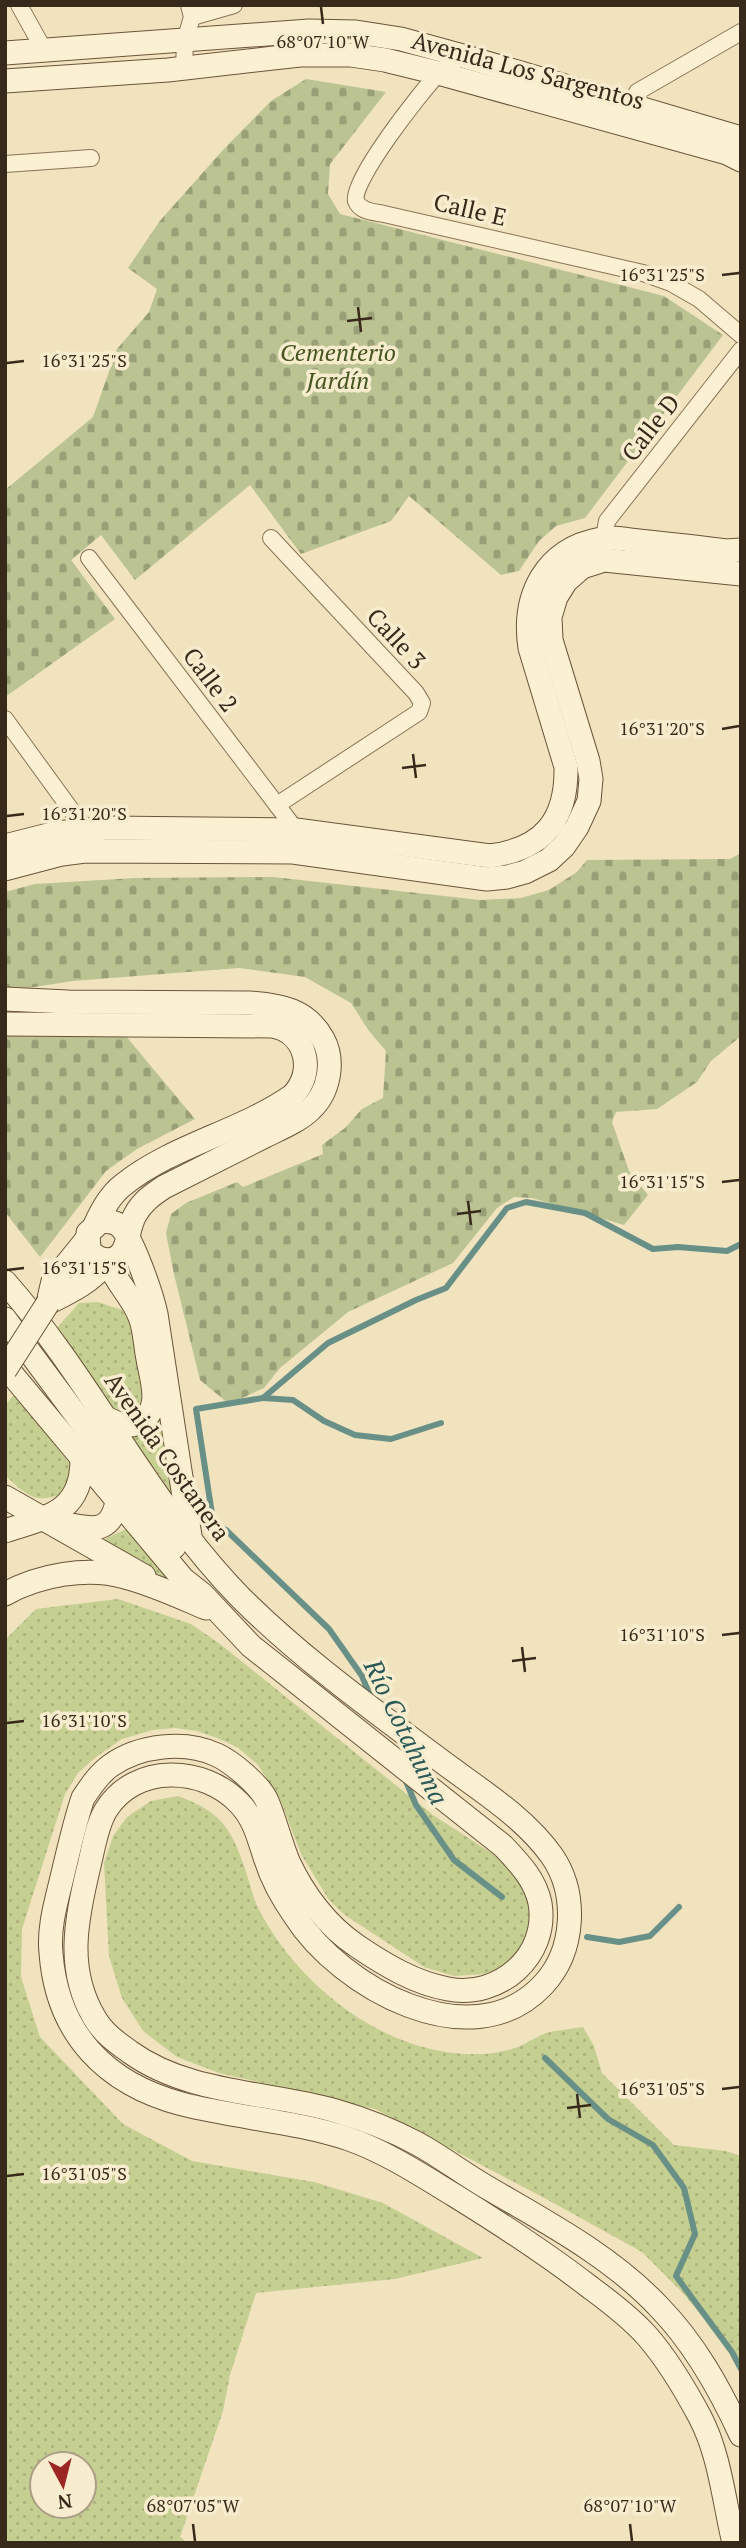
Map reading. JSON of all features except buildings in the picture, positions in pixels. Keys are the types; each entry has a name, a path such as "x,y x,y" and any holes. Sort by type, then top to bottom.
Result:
{"main road":[{"name":"Avenida Los Sargentos","path":"5,53 309,31 356,32 401,39 463,55 629,115 741,160"},
{"name":"Avenida Los Sargentos","path":"5,81 184,68 300,55 351,55 438,73 602,117 629,115 741,138"},
{"path":"5,846 85,840 294,841 490,856 513,853 534,844 547,831 564,800 567,785 566,767 527,630 532,593 541,576 558,559 579,545 741,574"},
{"path":"294,841 488,879 526,873 549,860 564,846 577,827 589,802 591,779 551,640 550,617 555,597 566,580 604,549 741,550"},
{"path":"556,817 577,827"},
{"path":"5,869 62,854 85,840"},
{"path":"5,999 68,1013 272,1026 285,1030 301,1046 305,1059 304,1079 299,1089 283,1102 275,1118"},
{"path":"5,1024 68,1013 250,1003 279,1006 302,1014 325,1042 328,1076 320,1098 300,1118 275,1118 163,1174 122,1186 104,1206 91,1232 92,1254 108,1261 113,1275 141,1318 154,1403 147,1417 134,1425 125,1426 108,1419"},
{"path":"305,1059 328,1056"},
{"path":"48,1303 80,1287 95,1276 108,1261 122,1253 135,1214 163,1174"},
{"path":"191,1543 156,1314 149,1289 123,1229 111,1222 100,1222 53,1281 48,1303 5,1368 183,1579 202,1594 251,1646 503,1846 525,1870 534,1885 540,1903 540,1934 523,1966 503,1979 477,1989 449,1989 419,1980 388,1966 354,1944 324,1917 305,1893 289,1862 266,1798 236,1767 217,1755 196,1748 149,1749 110,1766 94,1781 83,1798 54,1912 50,1950 55,1986 65,2012 81,2040 99,2062 121,2079 145,2092 183,2104 350,2139 391,2158 437,2185 557,2262 606,2299 646,2335 678,2378 702,2420 718,2470 734,2543"},
{"name":"Avenida Costanera","path":"5,1282 108,1419 191,1543 239,1596 293,1648 511,1814 552,1856 564,1877 570,1923 565,1950 546,1982 523,2002 499,2012 468,2017 433,2014 363,1983 329,1959 295,1917 268,1866 258,1831 239,1803 205,1781 167,1774 150,1777 133,1785 104,1812 78,1912 75,1951 79,1984 94,2017 108,2036 157,2070 189,2082 331,2110 373,2124 418,2144 566,2235 620,2272 659,2307 691,2345 725,2400 741,2435"},
{"path":"80,1287 100,1285 127,1293"},
{"path":"5,1319 118,1474 193,1571 202,1594"},
{"path":"5,1531 43,1518 75,1497 82,1481 82,1461"},
{"path":"43,1518 85,1528 103,1526 114,1515 118,1503 118,1474"},
{"path":"5,1497 133,1568 167,1592"},
{"path":"5,1594 50,1577 83,1573 123,1576 221,1614"}],"street":[{"path":"19,5 44,50"},
{"path":"184,68 190,11 234,5"},
{"path":"629,115 637,92 741,33"},
{"name":"Calle E","path":"463,55 438,73 369,164 357,186 356,200 363,209 643,273 671,283 699,299 741,335"},
{"path":"5,164 91,158"},
{"name":"Calle D","path":"604,549 607,521 741,351"},
{"name":"Calle 3","path":"271,538 416,693 422,703 419,712 277,805"},
{"name":"Calle 2","path":"89,558 277,805 294,841"},
{"path":"5,719 42,767 85,840"}],"green space":[{"name":"Cementerio Jardín","path":"306,79 386,92 330,164 328,194 340,214 664,296 723,335 585,518 556,526 539,541 519,571 501,575 409,496 391,521 301,554 250,485 135,580 101,535 71,560 115,619 5,697 5,490 93,417 117,349 149,312 157,289 128,268 159,222 271,101"},
{"path":"741,853 741,1036 711,1061 697,1082 657,1109 616,1112 612,1122 629,1171 648,1195 624,1225 532,1198 514,1197 497,1208 453,1263 348,1312 280,1368 264,1388 229,1404 200,1380 166,1233 171,1214 186,1203 237,1182 243,1187 323,1154 322,1145 345,1128 362,1109 383,1098 386,1051 351,1003 305,977 239,968 73,981 28,988 5,987 5,892 35,884 135,878 273,877 480,900 521,898 549,890 577,872 587,860 730,859"},
{"path":"5,1035 125,1035 195,1119 137,1149 106,1171 40,1257 5,1212"},
{"path":"98,1302 122,1310 132,1327 143,1389 141,1401 135,1410 126,1412 114,1408 55,1330 79,1303"},
{"path":"15,1394 69,1463 73,1473 62,1494 45,1498 31,1496 5,1475 5,1405"},
{"path":"164,1409 182,1508 131,1435"},
{"path":"126,1529 172,1579 171,1582 101,1541"},
{"path":"118,1599 191,1624 220,1644 433,1815 496,1856 518,1880 529,1905 535,1935 517,1958 487,1974 454,1976 424,1967 345,1915 329,1900 301,1854 280,1799 258,1765 237,1747 197,1731 175,1728 153,1730 122,1739 78,1773 65,1794 22,1929 21,1977 40,2037 123,2124 192,2161 314,2182 383,2203 483,2258 395,2279 256,2293 230,2375 223,2411 180,2537 188,2543 5,2543 5,1640 36,1609"},
{"path":"178,1796 206,1809 224,1825 237,1846 257,1906 274,1935 321,1989 349,2011 380,2030 412,2044 446,2052 500,2052 518,2047 546,2033 583,2027 594,2046 602,2073 674,2145 726,2151 741,2156 741,2367 736,2357 682,2292 642,2252 375,2109 219,2073 177,2057 143,2031 122,1998 109,1956 104,1863 113,1836 127,1817 151,1801"}],"waterway":[{"path":"371,1698 362,1676 329,1629 226,1530 214,1527 196,1409 263,1398 328,1343 446,1288 507,1208 526,1202 585,1213 653,1249 678,1247 727,1251 741,1244"},
{"path":"263,1398 293,1400 324,1421 355,1435 391,1439 441,1423"},
{"name":"Río Cotahuma","path":"405,1779 416,1805 454,1860 502,1897"},
{"name":"Río Cotahuma","path":"587,1937 619,1942 650,1936 679,1907"},
{"path":"545,2058 608,2119 653,2145 684,2188 695,2234 676,2276 732,2352 741,2369"}]}
